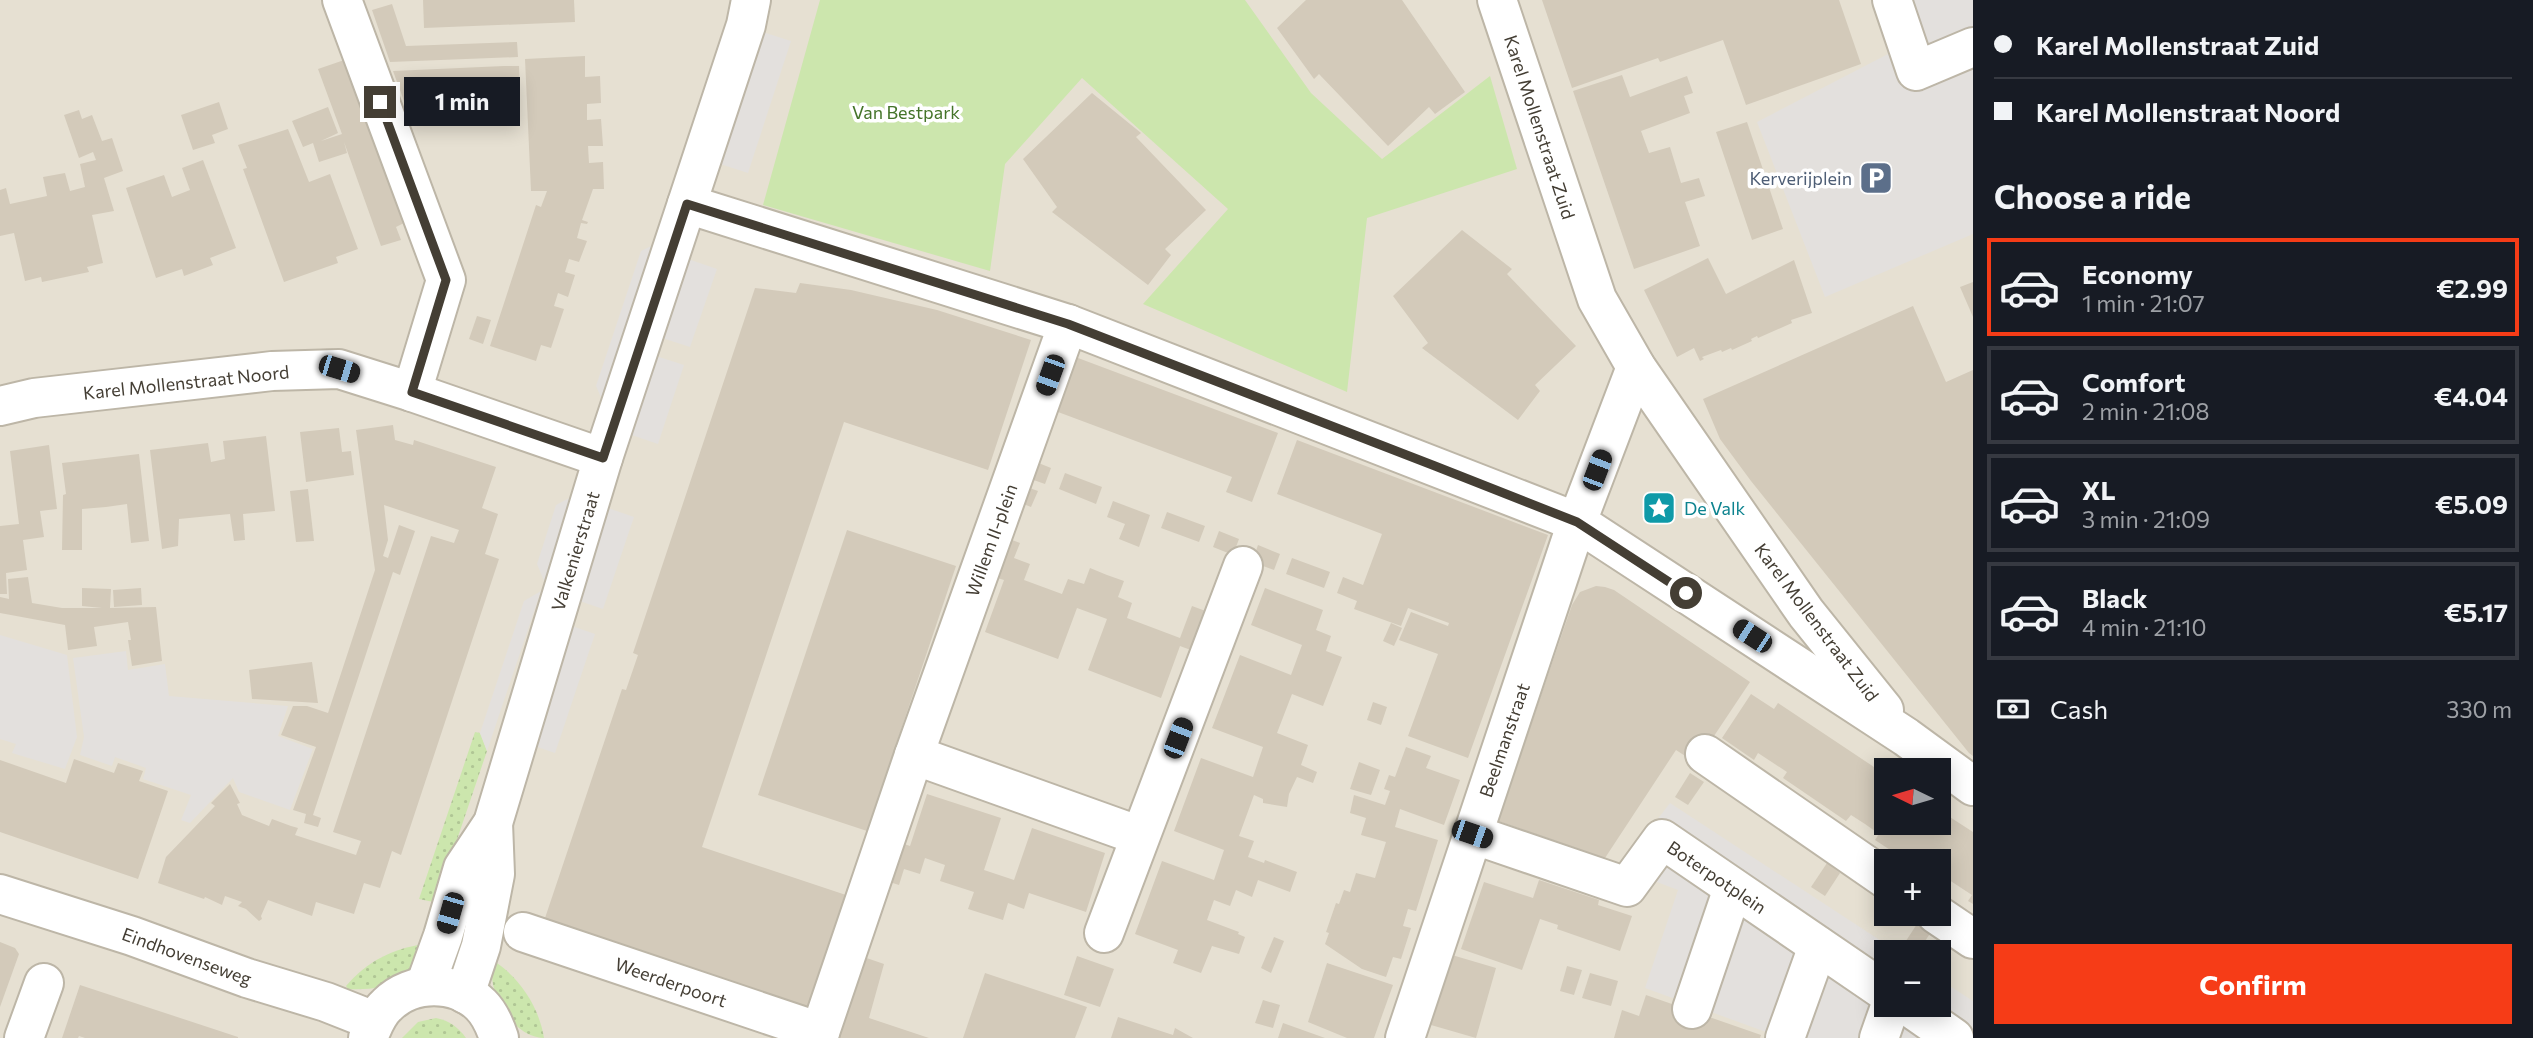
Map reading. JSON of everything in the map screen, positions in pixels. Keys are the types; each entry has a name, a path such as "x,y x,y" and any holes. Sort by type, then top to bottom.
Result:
{"street":[{"path":"342,0 446,280 412,392"},
{"name":"Valkenierstraat","path":"425,986 463,868 492,823 603,458 746,25 751,0"},
{"name":"Karel Mollenstraat Zuid","path":"1497,0 1597,299 1636,367 1807,613 1906,737"},
{"path":"1892,0 1916,71 1973,47"},
{"name":"Karel Mollenstraat Zuid","path":"687,204 1068,324 1577,522 1906,737 1973,786"},
{"name":"Willem II-plein","path":"819,1035 914,755 1068,324"},
{"path":"1577,522 1636,367"},
{"name":"Karel Mollenstraat Noord","path":"0,406 34,398 272,371 339,369 603,458"},
{"name":"Beelmanstraat","path":"1405,1038 1577,522"},
{"path":"1104,933 1243,566"},
{"path":"1705,754 1874,871"},
{"path":"914,755 1140,836"},
{"name":"Valkenierstraat","path":"466,994 481,946 495,874 492,823"},
{"name":"Boterpotplein","path":"1472,834 1627,887 1662,839 1874,984"},
{"path":"1692,1009 1733,888"},
{"name":"Eindhovenseweg","path":"0,894 326,1002 371,1029"},
{"path":"1951,924 1973,939"},
{"name":"Weerderpoort","path":"523,932 819,1035"},
{"path":"1785,1038 1818,946"},
{"path":"24,1038 44,983"},
{"path":"371,1029 387,1004 404,992 425,986 453,988 466,994 481,1005 492,1020 499,1038"},
{"path":"1879,1038 1886,1017"},
{"path":"1924,1017 1954,1038"}],"shaded area":[{"path":"0,0 1973,0 1973,1038 0,1038"},
{"name":"Kerverijplein","path":"1871,0 1973,0 1973,234 1825,297 1757,122 1888,54"},
{"path":"760,31 791,41 748,173 717,163"},
{"path":"657,243 603,402 596,386 641,251"},
{"path":"685,258 717,269 690,347 659,337"},
{"path":"653,355 684,365 658,444 626,433"},
{"path":"573,496 544,581 537,564 556,505"},
{"path":"602,506 634,517 603,609 571,598"},
{"path":"541,591 487,751 480,733 524,601"},
{"path":"563,623 595,634 555,753 523,742"},
{"path":"0,635 67,655 77,737 65,769 12,753 16,744 0,739"},
{"path":"126,651 128,670 165,664 169,696 288,706 278,736 313,749 290,810 239,792 233,778 190,823 181,820 191,795 143,779 146,768 115,757 112,766 80,755 84,737 73,658"},
{"path":"1670,803 1880,940 1874,940 1874,1017 1951,1017 1951,987 1973,1001 1973,1038 1764,1038 1766,1032 1645,988 1678,890 1620,868"}],"green space":[{"name":"Van Bestpark","path":"820,0 1245,0 1311,93 1382,159 1490,76 1517,169 1367,218 1347,392 1143,304 1228,209 1082,78 1005,164 990,271 763,205"},
{"path":"475,732 480,733 487,751 438,903 419,899"},
{"path":"425,944 404,975 395,981 375,988 348,989 346,986 363,969 382,957"},
{"path":"494,961 512,976 527,994 538,1015 544,1038 521,1030 503,1010 493,985"},
{"path":"436,1018 453,1025 466,1038 402,1038 418,1022"}],"building":[{"path":"423,0 574,0 575,22 424,28"},
{"path":"1306,0 1402,0 1465,92 1435,114 1429,107 1388,146 1319,74 1314,79 1277,28"},
{"path":"1542,0 1839,0 1861,64 1746,105 1723,40 1660,62 1658,58 1572,88"},
{"path":"392,4 406,46 517,42 518,57 390,62 372,10"},
{"path":"585,56 585,77 600,76 601,103 587,104 587,120 601,119 603,146 588,146 589,163 603,162 604,189 593,189 582,220 588,222 581,223 577,238 587,241 579,262 569,259 565,272 575,275 568,297 558,293 554,306 564,309 551,348 541,345 536,361 490,346 536,205 541,207 547,191 531,191 525,59"},
{"path":"353,57 410,220 396,227 401,240 381,246 344,142 347,153 319,162 313,143 303,147 292,121 328,107 338,133 321,141 342,134 318,69"},
{"path":"519,66 520,91 505,91 506,97 404,101 393,71"},
{"path":"1622,75 1630,97 1687,76 1693,93 1684,96 1690,113 1641,131 1649,153 1670,147 1681,183 1699,178 1705,196 1685,202 1700,246 1634,269 1573,91"},
{"path":"1092,93 1141,133 1136,137 1206,210 1165,249 1171,255 1148,285 1052,212 1057,207 1023,159"},
{"path":"219,102 228,129 212,135 215,143 193,150 181,115"},
{"path":"79,110 82,119 92,115 102,141 112,138 123,171 104,178 114,211 92,215 103,263 87,267 89,272 42,282 41,277 25,281 14,233 0,236 0,190 6,188 10,204 47,196 43,177 65,173 70,191 85,187 80,164 96,160 93,152 79,158 64,115"},
{"path":"1747,122 1783,229 1752,240 1716,132"},
{"path":"288,129 309,182 330,174 358,249 336,257 338,263 284,282 243,169 247,168 238,145"},
{"path":"203,160 236,248 210,258 213,265 184,276 182,269 156,278 126,188 164,175 172,197 190,190 182,168"},
{"path":"1462,230 1512,269 1507,274 1576,346 1535,385 1540,391 1518,420 1422,348 1428,343 1393,296"},
{"path":"1708,258 1726,294 1794,260 1812,313 1791,320 1792,323 1758,338 1757,336 1732,350 1721,350 1702,357 1704,359 1700,361 1694,348 1677,357 1644,290"},
{"path":"1973,282 1973,317 1960,287"},
{"path":"800,283 851,290 937,310 1031,340 988,470 844,422 702,847 846,895 806,1015 542,927 622,689 626,690 638,655 633,653 755,288 796,293"},
{"path":"1913,306 1946,382 1973,370 1973,756 1751,481 1720,439 1703,399"},
{"path":"477,316 491,320 483,344 469,339"},
{"path":"1070,355 1278,433 1252,502 1226,492 1232,477 1050,409"},
{"path":"393,425 395,440 413,445 414,440 496,467 482,508 498,514 485,554 499,559 401,855 392,851 380,888 364,883 354,914 316,902 312,916 268,900 259,921 246,909 238,906 242,902 225,896 222,905 158,883 166,857 215,806 211,803 230,784 240,803 237,804 242,815 269,826 272,819 298,828 295,835 356,855 361,841 333,832 431,536 454,543 459,530 384,505 388,540 383,556 388,558 399,525 415,531 400,575 393,572 313,815 321,818 318,827 304,823 306,814 293,810 316,747 281,735 293,706 307,706 328,713 375,570 356,430"},
{"path":"339,428 342,452 351,451 354,475 306,482 300,432"},
{"path":"266,436 275,511 243,514 245,540 234,541 230,514 179,519 178,546 162,549 150,450 208,443 211,462 225,459 223,441"},
{"path":"1297,440 1548,535 1468,758 1408,736 1438,654 1399,640 1411,612 1448,626 1449,623 1408,608 1401,626 1354,609 1357,601 1337,593 1343,577 1363,585 1382,534 1277,494"},
{"path":"49,445 57,509 40,511 44,537 23,540 27,570 6,573 7,594 0,594 0,526 19,524 10,451"},
{"path":"139,454 149,541 131,543 127,504 82,509 82,550 62,550 63,495 66,494 62,463"},
{"path":"1031,460 1051,468 1045,484 1025,477"},
{"path":"1065,473 1102,487 1096,504 1059,489"},
{"path":"1021,485 1038,491 1031,507 1016,501"},
{"path":"308,489 314,541 296,542 290,491"},
{"path":"1113,501 1150,515 1139,547 1119,539 1125,524 1107,517"},
{"path":"1167,512 1205,526 1199,542 1161,528"},
{"path":"847,530 956,566 867,831 758,795"},
{"path":"1219,531 1239,539 1233,555 1213,547"},
{"path":"1002,536 1020,543 1014,558 1030,564 1024,580 1062,594 1068,579 1084,584 1090,568 1124,581 1118,597 1132,603 1127,618 1180,638 1192,606 1211,613 1196,652 1180,646 1161,698 1088,670 1107,619 1077,608 1058,659 985,632 1004,580 988,575"},
{"path":"1258,545 1280,554 1274,570 1252,562"},
{"path":"1292,558 1330,572 1324,588 1286,574"},
{"path":"28,577 32,603 62,608 102,608 82,606 82,588 111,589 110,608 156,607 162,661 132,666 128,622 94,627 97,646 68,650 65,625 0,613 0,597 9,599 8,579"},
{"path":"1596,586 1614,590 1750,682 1696,763 1676,750 1605,858 1498,821 1572,605 1580,592"},
{"path":"141,588 142,605 114,607 113,590"},
{"path":"1265,588 1323,610 1316,630 1331,636 1326,651 1342,657 1323,706 1292,694 1277,733 1308,745 1301,765 1317,772 1313,783 1297,777 1289,794 1287,807 1263,803 1263,799 1254,795 1239,836 1254,841 1248,857 1264,863 1265,860 1297,872 1290,892 1258,880 1252,897 1236,890 1230,906 1214,900 1207,920 1239,932 1238,934 1245,937 1239,954 1212,946 1201,973 1173,963 1178,950 1135,934 1162,861 1214,880 1224,850 1174,831 1201,758 1253,777 1263,747 1212,728 1240,655 1291,675 1302,645 1251,625"},
{"path":"1391,623 1402,628 1394,646 1383,641"},
{"path":"312,662 318,703 252,699 249,670"},
{"path":"1751,694 1774,709 1778,703 1874,767 1874,830 1851,815 1846,821 1783,778 1787,772 1758,753 1754,760 1722,738"},
{"path":"1373,702 1387,707 1381,725 1367,720"},
{"path":"1406,747 1431,756 1426,768 1460,780 1444,825 1400,809 1395,827 1438,840 1416,911 1408,909 1403,926 1411,928 1401,959 1393,957 1386,977 1362,969 1325,944 1329,933 1326,932 1336,903 1339,904 1344,890 1350,892 1356,873 1375,878 1386,842 1361,835 1366,818 1350,813 1354,795 1385,805 1390,791 1384,789 1389,775 1395,777"},
{"path":"74,759 114,773 118,763 143,771 139,781 168,791 138,879 0,832 0,760 66,783"},
{"path":"1359,762 1380,770 1371,795 1350,789"},
{"path":"1690,773 1704,782 1688,805 1675,797"},
{"path":"927,794 1001,818 984,870 1014,880 1032,828 1105,853 1086,912 1029,893 1024,909 1008,903 1003,920 968,909 974,892 940,881 945,865 925,858 920,874 904,869 899,885 880,879 893,840 910,846"},
{"path":"1951,818 1973,832 1973,904 1968,901 1972,895 1951,881 1951,849 1889,849 1875,840 1878,835 1951,835"},
{"path":"1827,863 1840,873 1825,896 1811,887"},
{"path":"1539,880 1599,900 1598,905 1632,916 1620,951 1557,929 1558,925 1540,919 1522,970 1461,949 1484,882 1533,898"},
{"path":"1916,926 1931,932 1926,940 1907,940"},
{"path":"1274,937 1284,941 1271,973 1261,968"},
{"path":"0,942 15,948 19,954 0,1007"},
{"path":"855,954 884,964 869,1018 929,1038 827,1038"},
{"path":"1452,955 1496,968 1476,1038 1431,1025"},
{"path":"1077,956 1114,969 1100,1007 1064,995"},
{"path":"1327,963 1393,985 1374,1038 1347,1038 1308,1022"},
{"path":"1567,966 1582,970 1574,995 1560,991"},
{"path":"985,973 1087,1007 1075,1038 963,1038"},
{"path":"1590,973 1618,981 1611,1006 1582,998"},
{"path":"80,985 238,1037 238,1038 62,1038"},
{"path":"1646,995 1761,1035 1760,1038 1614,1038 1622,1010 1639,1016"},
{"path":"1263,1000 1280,1005 1273,1028 1255,1023"},
{"path":"1118,1017 1173,1035 1175,1028 1193,1038 1111,1038"},
{"path":"1283,1023 1325,1038 1278,1038"}],"place":[{"name":"Kerverijplein","path":"1876,178"},
{"name":"De Valk","path":"1659,508"}],"route":[{"path":"380,102 446,280 412,392 603,458 687,204 1068,324 1435,466 1577,522 1686,593"}]}
